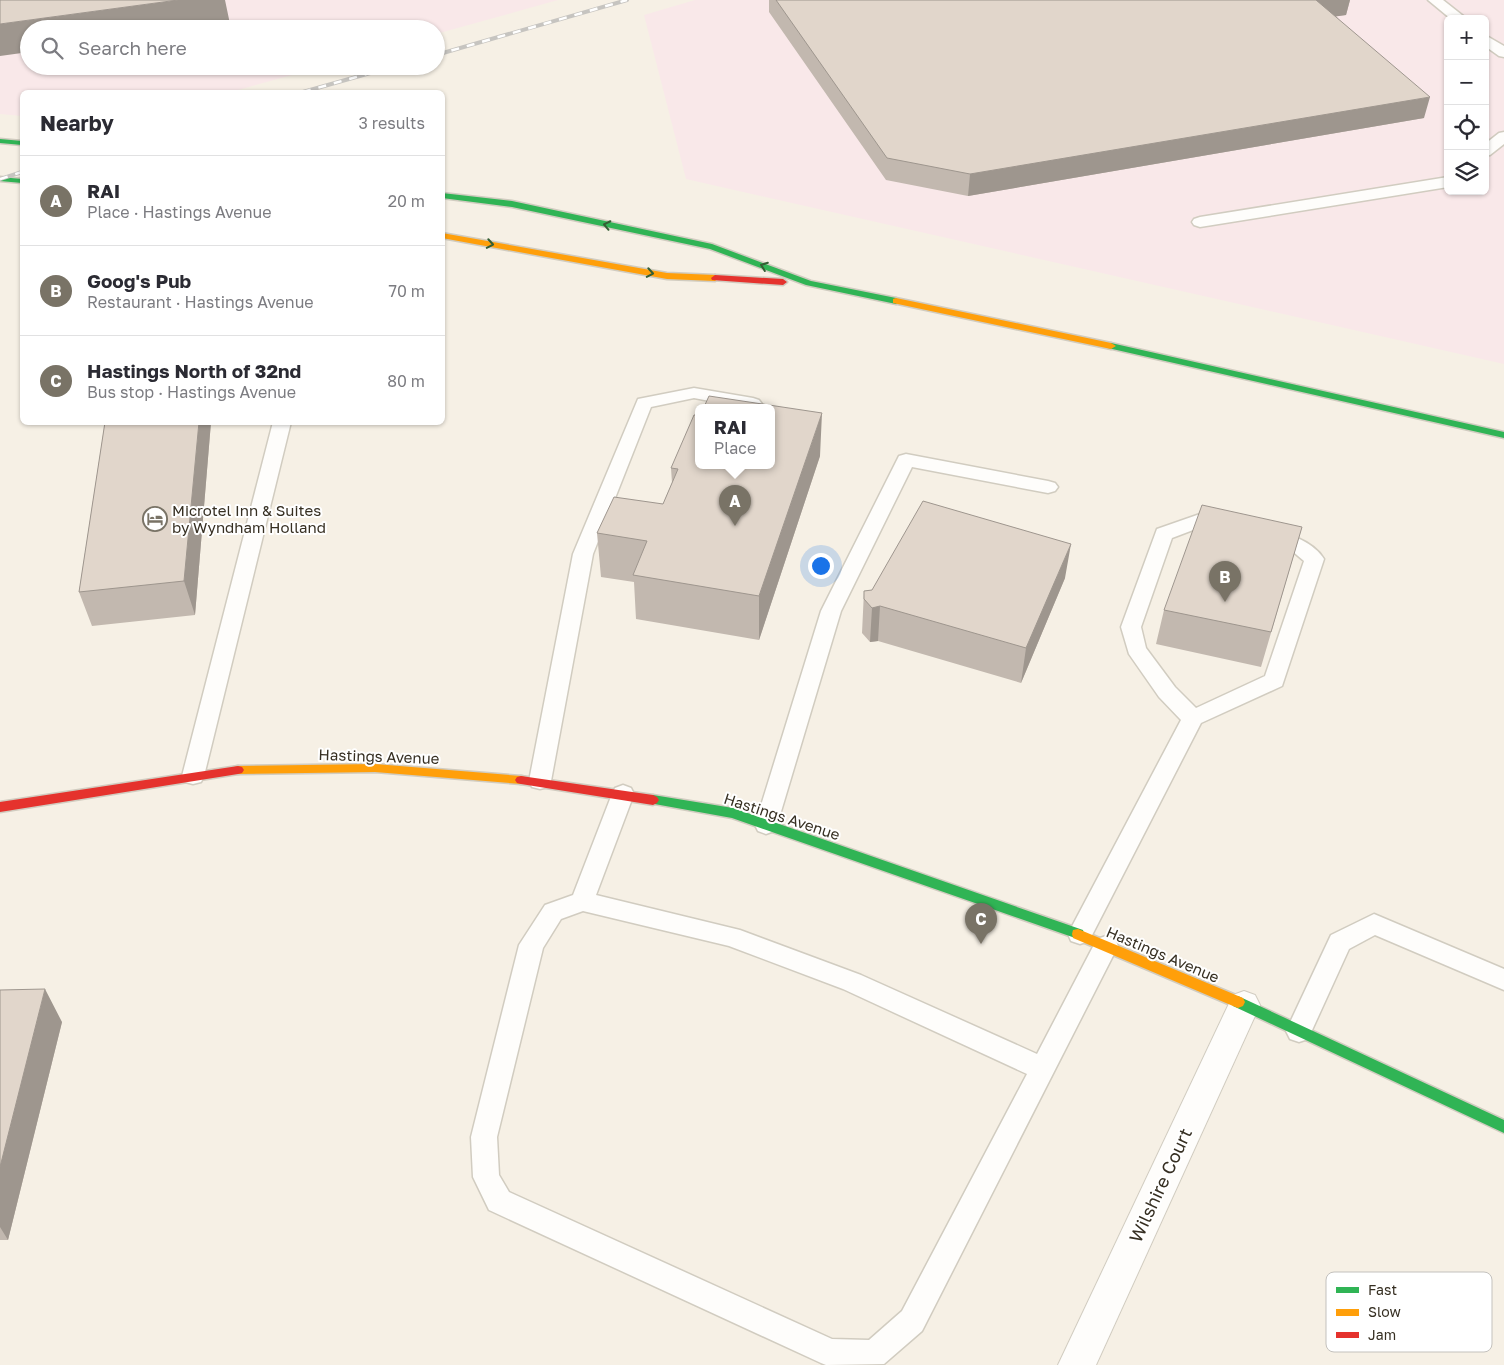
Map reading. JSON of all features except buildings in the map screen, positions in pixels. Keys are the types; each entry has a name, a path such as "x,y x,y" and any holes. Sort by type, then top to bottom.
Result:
{"main road":[{"path":"0,141 20,143"},
{"path":"0,179 20,180"},
{"path":"445,194 512,204 712,247 810,283 1180,361 1504,435"},
{"path":"445,236 667,276 810,283"},
{"name":"Hastings Avenue","path":"0,807 230,770 375,768 540,780 733,813 1080,934 1244,1005 1504,1127"}],"street":[{"name":"Wilshire Court","path":"1077,1365 1244,1005"}],"lane":[{"path":"1436,0 1455,15"},
{"path":"1489,42 1504,53"},
{"path":"1487,150 1504,136"},
{"path":"1200,222 1444,183"},
{"path":"540,780 583,554 644,403 694,393 754,404"},
{"path":"193,776 281,425"},
{"path":"766,825 831,611 906,460 1048,487"},
{"path":"1080,934 1194,718 1274,681 1314,559 1298,545 1200,520 1164,534 1131,627 1136,649 1167,692 1194,718"},
{"path":"582,901 623,794"},
{"path":"1043,1069 852,982 731,937 582,901 553,912 531,945 484,1137 486,1177 499,1201 831,1353 874,1354 912,1321 1043,1069 1106,946"},
{"path":"1299,1031 1340,942 1374,924 1504,980"}],"shaded area":[{"path":"0,0 558,0 445,31 445,20 20,20 20,75 292,75 238,90 20,90 20,116 0,114"},
{"path":"695,0 1504,0 1504,364 686,179 644,15"}],"railway":[{"path":"445,52 627,0"},
{"path":"310,90 363,75"},
{"path":"0,179 20,173"}],"traffic: fast":[{"path":"0,141 20,143"},
{"path":"0,179 20,181"},
{"path":"445,195 512,204 712,247 809,283 896,301"},
{"path":"1111,346 1504,435"},
{"path":"653,800 733,813 1078,934"},
{"path":"1238,1002 1504,1127"}],"traffic: slow":[{"path":"445,236 667,276 715,278"},
{"path":"896,301 1111,346"},
{"path":"238,770 375,768 521,780"},
{"path":"1078,934 1238,1002"}],"traffic: jam":[{"path":"715,278 783,282"},
{"path":"0,807 238,770"},
{"path":"521,780 653,800"}],"place":[{"name":"Microtel Inn & Suites by Wyndham Holland","path":"155,519"},
{"name":"RAI","path":"735,526"},
{"name":"Goog's Pub","path":"1225,602"},
{"name":"Hastings North of 32nd","path":"981,944"}]}
